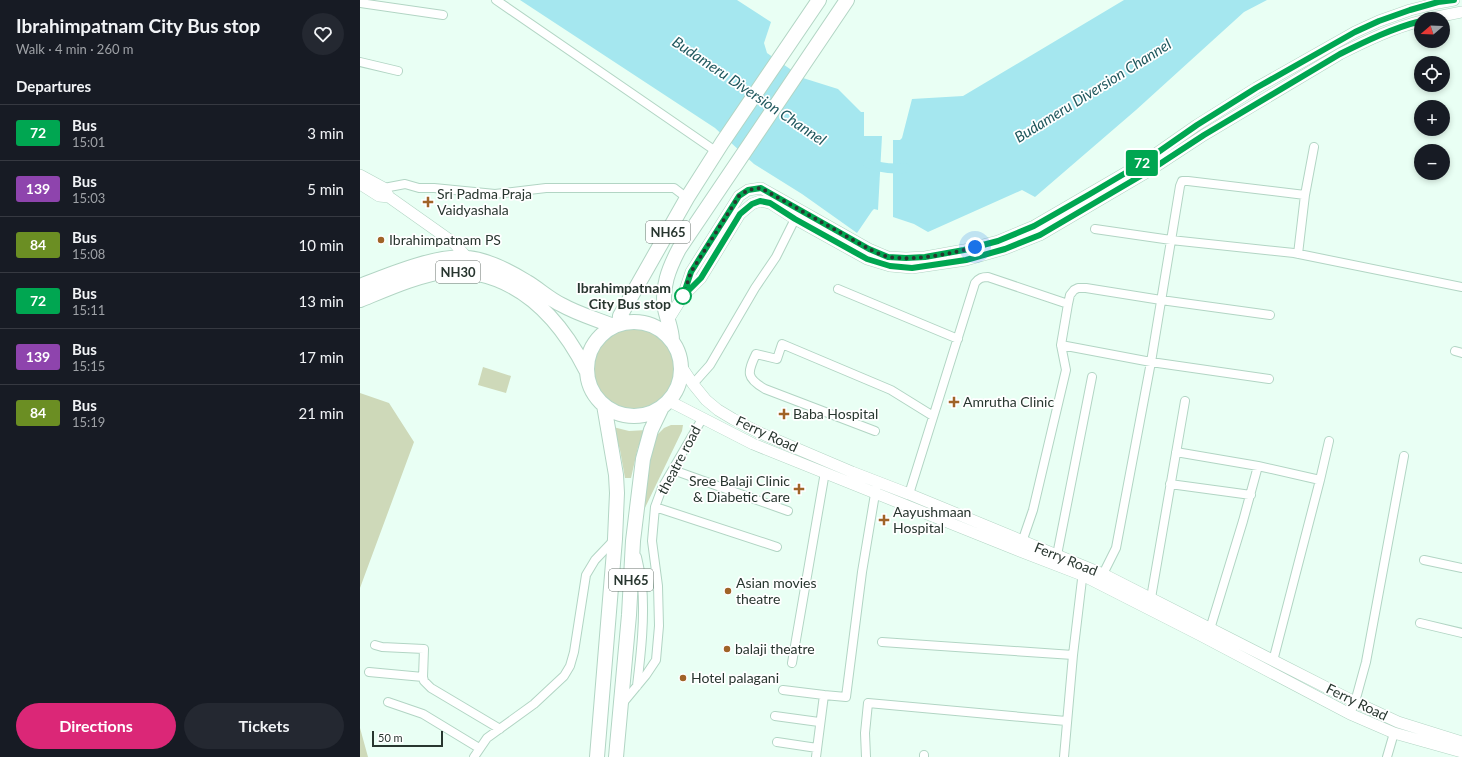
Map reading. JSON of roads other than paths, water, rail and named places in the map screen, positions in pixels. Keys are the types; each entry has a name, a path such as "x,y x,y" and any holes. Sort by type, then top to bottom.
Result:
{"highway":[{"name":"NH65","path":"616,325 687,198 819,0"},
{"name":"NH65","path":"672,340 665,308 664,290 669,270 679,249 847,0"},
{"name":"NH30","path":"360,286 415,266 446,259 467,258 479,260 506,270 563,306 616,325"},
{"name":"NH30","path":"360,300 448,271 464,272 501,281 520,292 548,314 562,330 578,353 586,370"},
{"name":"NH65","path":"616,757 633,541 643,459 651,430 679,385 681,366 679,352 672,340 651,324 638,321 625,322 616,325 602,334 593,344 588,356 586,370 591,390 604,406 614,412 626,416 639,416 651,413 666,404"},
{"name":"NH65","path":"597,757 615,539 617,493 616,475 604,406"}],"street":[{"path":"496,0 720,147"},
{"path":"683,296 691,272 739,196 748,190 761,188 869,249 888,257 925,257 964,250 998,241 1034,226 1090,194 1144,162 1197,125 1256,88 1355,32 1379,21 1410,10 1438,2 1454,0"},
{"path":"360,3 443,15"},
{"path":"1450,14 1462,12"},
{"path":"668,320 683,296 701,278 740,214 746,208 760,201 770,203 795,219 867,259 890,266 912,268 966,260 1005,249 1040,235 1095,204 1204,135 1340,54 1374,38 1414,22"},
{"path":"360,62 398,71"},
{"path":"1298,254 1305,195 1314,147"},
{"path":"360,175 387,193 454,243 479,275"},
{"path":"1103,574 1116,548 1151,362 1182,181 1305,195"},
{"path":"360,184 379,196 405,184 419,188 495,194 546,188 674,188 687,198"},
{"path":"693,384 710,365 776,257 795,219"},
{"path":"1095,229 1171,240 1298,254 1462,287"},
{"path":"909,494 975,283 983,277 988,277 1068,304"},
{"path":"838,288 958,339"},
{"path":"1017,543 1033,510 1066,370 1061,345 1070,295 1078,288 1086,288 1270,315"},
{"path":"876,431 765,389 755,383 749,374 756,354 777,359 782,344 891,390 933,416"},
{"path":"1061,345 1151,362 1269,379"},
{"name":"Ferry Road","path":"681,366 706,400 718,410 758,432 876,487 1083,571 1103,574 1355,702 1398,722 1462,742"},
{"path":"1057,555 1092,377"},
{"path":"1151,598 1185,401"},
{"name":"Ferry Road","path":"666,404 702,419 753,444 824,472 876,487 909,494 1017,543 1057,555 1083,571 1350,714 1394,733 1462,752"},
{"name":"theatre road","path":"621,705 646,675 656,660 659,633 658,586 652,541 655,507 662,488 702,419"},
{"path":"753,444 758,432"},
{"path":"1273,661 1329,441"},
{"path":"1176,452 1258,466 1320,480"},
{"path":"1350,714 1355,702 1366,662 1404,456"},
{"path":"1210,629 1251,495 1258,466"},
{"path":"673,470 788,511"},
{"path":"792,663 824,472"},
{"path":"1170,484 1251,495"},
{"path":"783,690 846,697 862,572 876,487"},
{"path":"655,507 777,547"},
{"path":"474,757 487,738 534,704 554,686 567,671 574,652 586,575 595,560 615,539"},
{"path":"633,541 642,583 643,595 642,648 637,686"},
{"path":"1424,560 1462,568"},
{"path":"1064,757 1066,721 1083,571"},
{"path":"1420,623 1462,632"},
{"path":"882,642 1073,656"},
{"path":"375,645 382,647 424,649 424,681 431,688 500,729"},
{"path":"369,672 423,677"},
{"path":"816,757 819,722 824,695"},
{"path":"388,702 423,714 479,748"},
{"path":"866,757 865,733 868,703 1066,721"},
{"path":"775,716 819,722"},
{"path":"1387,757 1394,733"},
{"path":"777,742 817,748"}],"water":[{"path":"520,0 737,0 771,22 764,43 767,53 803,78 838,89 861,112 864,112 864,136 882,136 878,210 874,209 872,211 857,233 802,194 754,164 715,128"},
{"path":"1124,0 1267,0 1244,12 1136,110 1035,197 1022,190 928,232 914,224 893,217 893,140 900,140 902,138 912,99 963,96"}],"waterway":[{"name":"Budameru Diversion Channel","path":"868,163 886,168 905,168"}],"place":[{"name":"Sri Padma Praja Vaidyashala","path":"428,202"},
{"name":"Ibrahimpatnam PS","path":"381,240"},
{"name":"Ibrahimpatnam City Bus stop","path":"683,296"},
{"name":"Amrutha Clinic","path":"954,402"},
{"name":"Baba Hospital","path":"784,414"},
{"name":"Sree Balaji Clinic & Diabetic Care","path":"799,489"},
{"name":"Aayushmaan Hospital","path":"884,520"},
{"name":"Asian movies theatre","path":"728,591"},
{"name":"balaji theatre","path":"727,649"},
{"name":"Hotel palagani","path":"683,678"}]}
